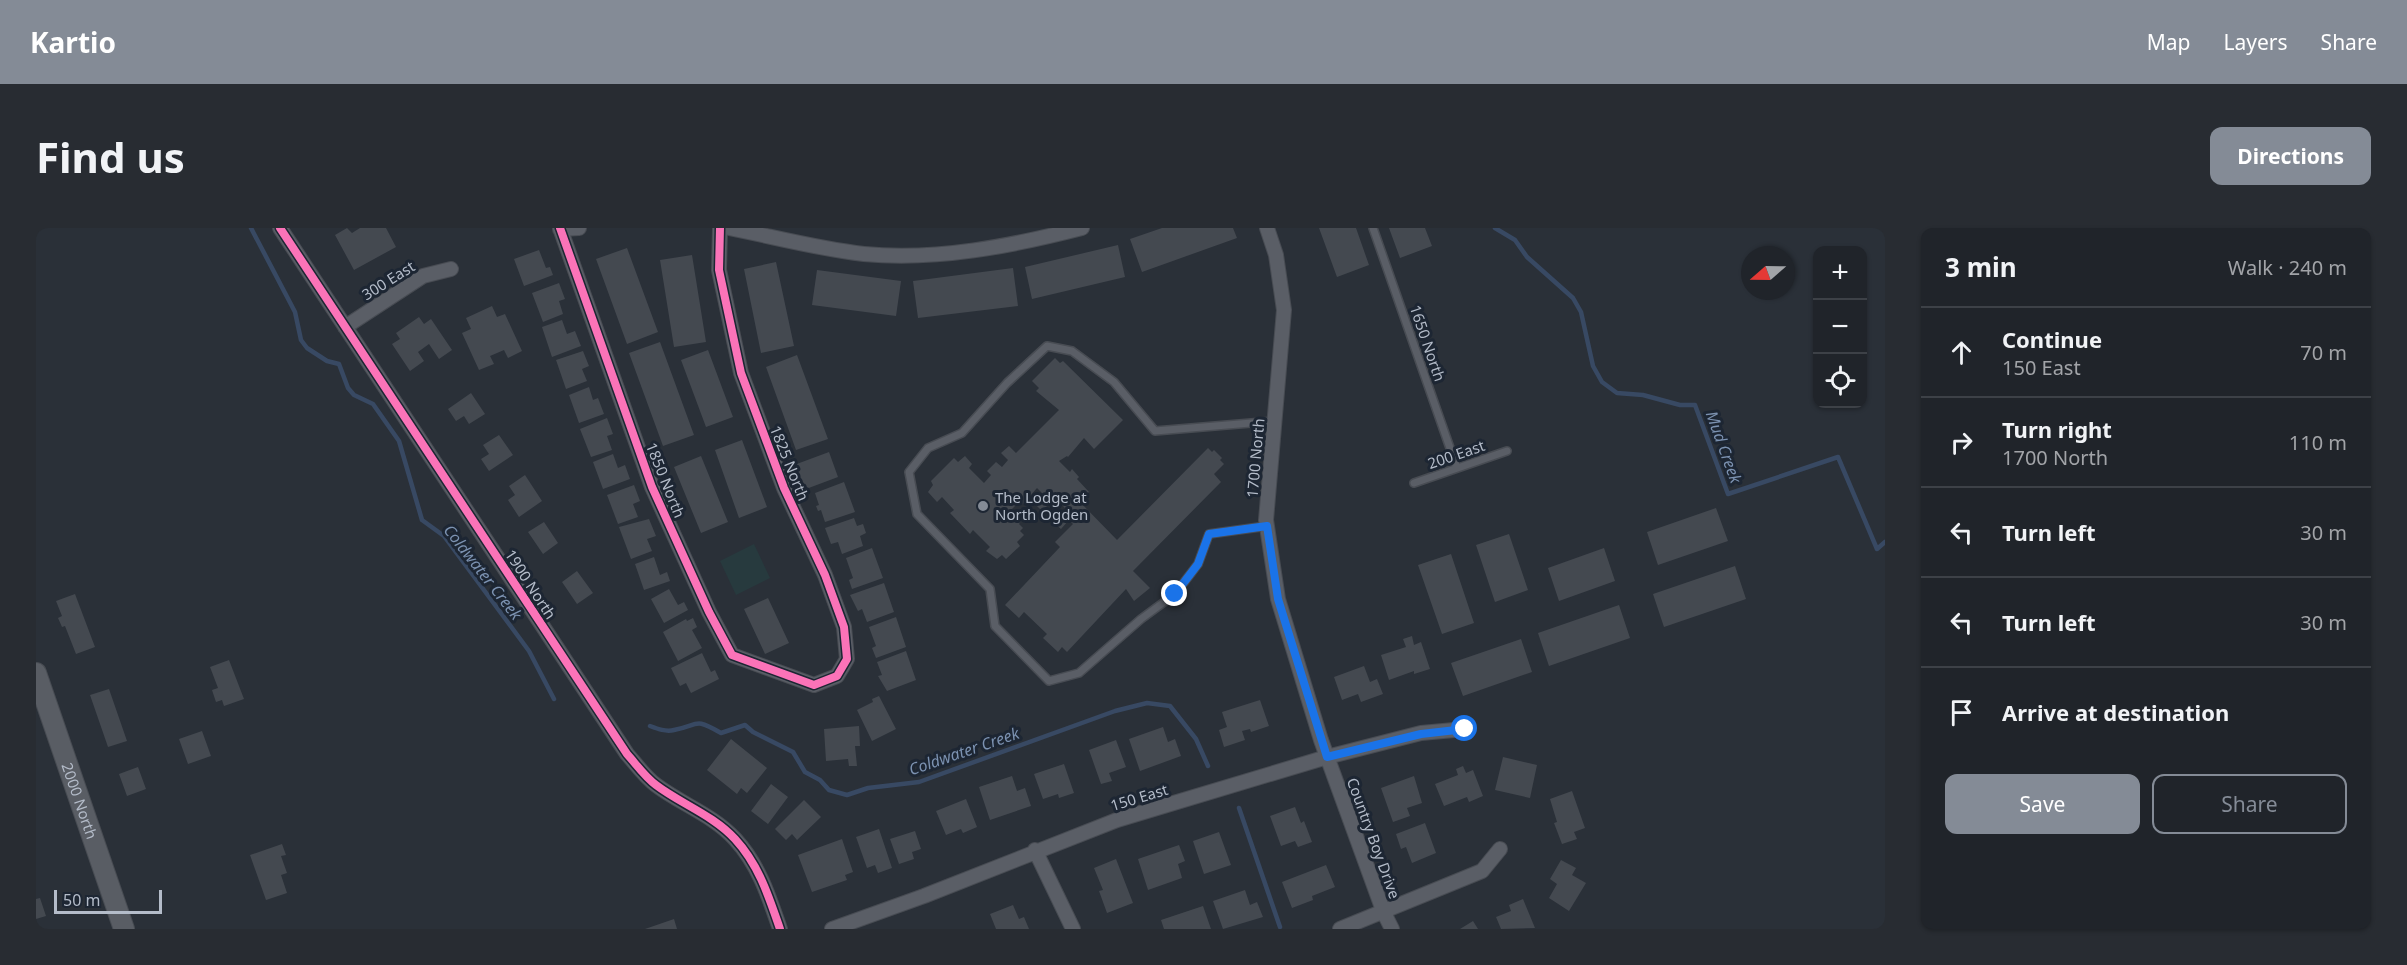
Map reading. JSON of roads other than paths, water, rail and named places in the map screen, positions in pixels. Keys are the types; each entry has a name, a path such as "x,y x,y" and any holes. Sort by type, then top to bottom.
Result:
{"street":[{"name":"1900 North","path":"280,228 627,754 654,783 707,816 735,838 765,885 780,929"},
{"path":"560,228 579,228"},
{"name":"1850 North","path":"560,228 652,487 709,612 732,655 814,685"},
{"name":"1825 North","path":"720,228 718,270 741,373 784,488 825,575 844,627 847,659 837,676 814,685"},
{"path":"729,228 866,254 925,255 987,247 1082,228"},
{"name":"1700 North","path":"1267,228 1276,255 1284,310 1267,526 1278,599 1327,757"},
{"name":"300 East","path":"345,327 423,276 451,269"},
{"name":"2000 North","path":"36,673 42,711 124,929"},
{"name":"150 East","path":"832,929 924,896 1035,850 1117,820 1327,757 1421,734 1465,729"},
{"name":"Country Boy Drive","path":"1327,757 1384,913 1392,929"},
{"path":"1340,929 1384,913 1482,871 1500,849"},
{"path":"1035,850 1073,929"}],"lane":[{"name":"1650 North","path":"1373,228 1457,468"},
{"path":"1267,526 1209,534 1198,564 1175,594 1141,619 1079,673 1049,681 995,626 990,589 917,513 909,472 928,448 962,433 1007,383 1047,346 1072,351 1114,382 1155,431 1275,421"},
{"name":"200 East","path":"1414,483 1507,451"}],"waterway":[{"name":"Coldwater Creek","path":"251,228 295,312 301,340 307,348 327,361 339,364 348,388 354,395 373,404 399,441 422,520 444,536 529,651 554,699"},
{"name":"Mud Creek","path":"1495,228 1515,240 1527,257 1573,298 1581,312 1593,366 1602,382 1617,393 1643,395 1680,405 1695,405 1728,494 1838,457 1877,549 1885,542"},
{"name":"Coldwater Creek","path":"650,726 671,731 701,724 721,733 745,725 753,732 793,752 805,772 820,780 829,790 847,795 868,788 919,782 1115,711 1147,703 1170,706 1196,739 1208,766"},
{"name":"Coldwater Creek","path":"1239,808 1280,927"}],"place":[{"name":"The Lodge at North Ogden","path":"983,506"}]}
